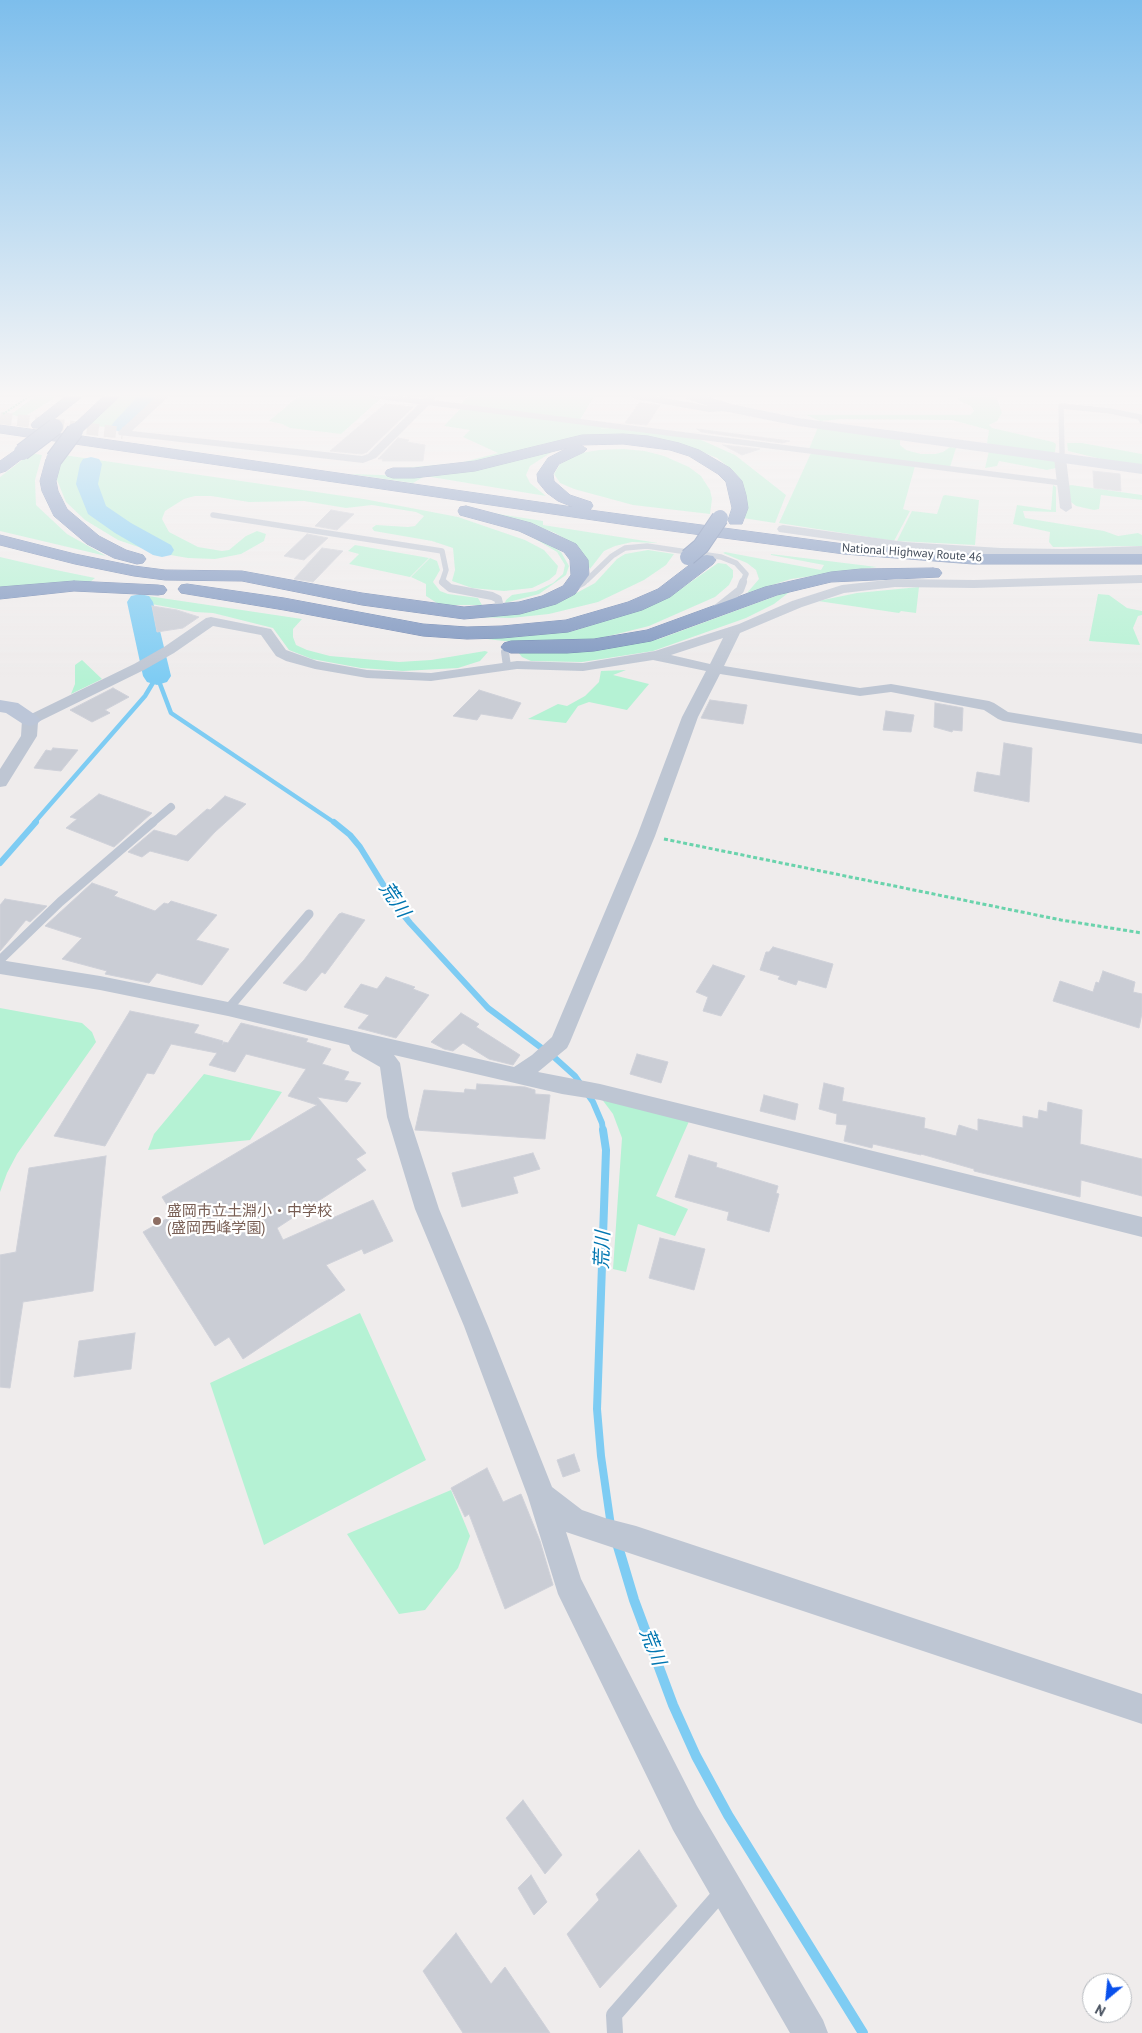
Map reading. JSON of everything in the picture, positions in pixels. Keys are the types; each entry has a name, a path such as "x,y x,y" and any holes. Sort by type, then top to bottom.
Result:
{"highway":[{"path":"50,491 60,512 80,532 120,554 195,575 357,601 415,618 423,630 467,633 568,626 634,606 664,593 707,560 726,539 726,511 721,491"},
{"name":"National Highway Route 46","path":"359,491 790,552 900,564 1079,570 1142,570"},
{"name":"National Highway Route 46","path":"438,491 634,521 782,541 902,554 974,559 1142,559"},
{"path":"554,491 564,498 593,509 616,513 634,521"},
{"path":"195,575 222,585 445,623 499,625 529,622 580,613 626,596 667,573 701,546 726,511 740,508 737,491"},
{"path":"0,549 90,570 367,620 494,612 520,608 550,600 569,590 580,576 578,560 570,548 552,538 434,500"},
{"path":"0,540 76,559 134,571 165,575 195,575 223,568 267,573 336,585 357,601"},
{"path":"415,618 420,637 449,642 531,648 567,647 594,645 651,635 771,591 831,577 887,573 973,574 1079,570"},
{"path":"0,593 74,586 210,593"}],"street":[{"path":"1063,491 1066,508"},
{"path":"783,529 879,543 924,547 1063,553 1142,550"},
{"path":"30,720 139,667 169,650 206,624 217,622 266,632 281,653 290,658 316,666 367,674 432,677 506,659 583,666 653,656 734,630 797,604 842,589 895,583 983,584 1142,580"},
{"path":"517,1075 560,1042 646,836 690,717 734,630"},
{"path":"653,656 715,670 860,692 891,688 989,706 1003,716 1010,718 1142,739"},
{"path":"0,706 11,707 30,720"},
{"path":"0,782 29,736 30,720"},
{"path":"0,967 100,983 228,1009 562,1086 600,1092 1142,1227"},
{"path":"338,1033 390,1063 398,1117 427,1209 476,1326 542,1497 568,1584 685,1818 810,2033"},
{"path":"542,1497 574,1521 1142,1708"}],"lane":[{"path":"214,514 442,551 446,570 442,582 450,588 492,596 498,599 499,603"},
{"path":"569,590 587,580 612,556 625,548 647,546 721,557 736,564 746,574 740,590 709,614"},
{"path":"0,960 60,902 171,808"},
{"path":"228,1009 309,914"},
{"path":"614,2033 614,2015 725,1888"}],"path":[{"path":"646,836 1061,920 1142,933"}],"green space":[{"path":"0,491 35,491 36,505 67,534 106,556 0,531"},
{"path":"61,491 309,491 364,499 458,517 525,540 544,550 558,566 556,574 549,580 532,588 504,591 472,588 452,581 455,570 453,548 432,541 374,531 372,528 376,525 415,526 424,516 416,512 372,505 346,508 304,501 249,502 211,496 195,496 184,499 165,511 162,519 169,532 198,547 222,551 229,550 246,536 257,531 266,534 264,541 241,554 215,559 188,558 153,552 118,540 85,520 66,502"},
{"path":"515,491 540,491 546,496"},
{"path":"581,491 710,491 712,499 710,514 633,505"},
{"path":"742,491 781,491 786,495 775,523 743,518"},
{"path":"794,491 908,491 903,509 910,511 894,541 779,523"},
{"path":"1053,491 1056,491 1056,512 1023,511 1025,518 1104,531 1118,536 1138,533 1142,535 1142,546 1053,547 1049,542 1050,532 1013,524 1017,505 1051,510"},
{"path":"1069,491 1113,491 1142,495 1142,500 1101,495 1099,509 1094,510 1076,506 1071,502"},
{"path":"945,495 979,500 975,545 897,541 912,511 937,514"},
{"path":"479,511 543,521 543,525 658,543 632,542 615,546 604,551 590,569 582,552 571,542 555,533 530,523"},
{"path":"490,522 533,534 561,552 569,566 566,575 539,594 505,603 512,595 536,591 553,583 563,574 565,565 557,552 527,534"},
{"path":"355,545 429,558 410,577 349,564 359,554 348,551"},
{"path":"648,550 674,554 666,565 644,580 598,602 549,614 511,618 470,617 505,615 558,603 595,583 617,559 625,554"},
{"path":"723,553 821,570 824,565 771,554 877,567 791,579 747,593 759,579 756,570 747,563"},
{"path":"0,557 95,578 89,583 0,589"},
{"path":"430,558 437,561 440,570 433,582 440,591 448,594 478,598 482,605 440,605 426,596 426,584 411,577"},
{"path":"718,563 726,564 733,570 733,577 729,585 715,597 649,626 601,638 559,643 521,643 470,637 516,637 573,631 639,610 672,595"},
{"path":"919,587 916,613 901,611 899,613 818,601 857,593"},
{"path":"792,590 774,604 746,618 653,651 582,662 531,661 522,657 518,652 595,650 659,639"},
{"path":"1098,594 1109,595 1127,608 1142,611 1142,615 1138,616 1133,628 1140,645 1089,641"},
{"path":"148,596 302,619 293,629 296,645 330,656 399,662 431,660 488,652 480,661 458,668 403,671 361,668 312,659 289,650 273,628 213,613 195,612 146,603"},
{"path":"82,660 102,679 71,694 75,684 75,665"},
{"path":"626,670 613,675 649,684 627,710 589,702 578,706 566,723 528,719 558,704 567,706 585,696 599,682 601,671"},
{"path":"0,1008 82,1023 92,1032 96,1042 17,1154 0,1192"},
{"path":"204,1074 282,1092 250,1140 148,1150 154,1134"},
{"path":"601,1098 690,1119 656,1196 688,1209 675,1236 638,1224 626,1272 613,1269 622,1138 613,1114"},
{"path":"360,1313 426,1460 264,1545 210,1383"},
{"path":"451,1490 470,1536 458,1568 425,1610 399,1614 347,1534"}],"building":[{"path":"331,510 354,514 337,530 315,526"},
{"path":"307,534 328,538 304,560 284,556"},
{"path":"322,548 343,551 313,582 294,579"},
{"path":"152,606 177,610 199,617 183,628 157,632"},
{"path":"113,688 129,697 105,710 110,713 92,722 70,710"},
{"path":"479,690 521,703 512,719 481,714 477,720 453,716"},
{"path":"710,700 747,705 743,724 701,718"},
{"path":"935,703 963,708 962,731 953,730 952,732 934,727"},
{"path":"886,711 914,715 911,732 883,730"},
{"path":"1004,743 1032,748 1029,802 974,791 977,772 1000,776"},
{"path":"53,748 78,750 61,771 34,768 46,750 51,751"},
{"path":"99,794 152,813 114,847 66,828 77,819 70,817"},
{"path":"225,796 246,804 215,832 188,861 150,851 142,857 128,852 154,830 176,836"},
{"path":"92,883 118,892 114,896 155,911 164,903 168,904 171,901 217,915 196,940 229,949 202,985 157,973 149,983 105,974 107,971 62,959 82,938 45,926"},
{"path":"5,899 47,906 30,922 26,920 0,951 0,905"},
{"path":"342,913 365,920 325,974 322,972 306,991 283,983 304,960 339,914"},
{"path":"773,947 833,964 826,988 798,980 796,985 778,979 780,976 760,970 766,952 769,952"},
{"path":"713,965 745,976 721,1016 703,1011 708,997 696,992"},
{"path":"1103,971 1135,982 1133,992 1142,994 1142,1013 1139,1028 1053,1001 1060,981 1093,992 1096,982 1099,983"},
{"path":"386,977 415,987 413,989 429,995 396,1038 358,1028 369,1015 344,1007 361,984 377,989"},
{"path":"130,1011 199,1025 194,1033 223,1041 222,1045 224,1042 228,1043 241,1023 308,1039 306,1042 331,1049 322,1064 349,1072 344,1080 361,1083 347,1102 317,1097 366,1153 356,1159 366,1170 277,1228 283,1240 373,1200 393,1241 364,1254 362,1249 326,1265 345,1290 243,1359 229,1337 215,1346 143,1232 173,1215 162,1197 317,1105 288,1096 306,1069 246,1054 235,1072 209,1065 217,1053 171,1044 154,1074 147,1073 105,1146 54,1136"},
{"path":"461,1013 479,1024 476,1027 520,1055 513,1065 489,1059 463,1043 453,1051 444,1049 431,1042"},
{"path":"637,1054 668,1062 661,1083 630,1074"},
{"path":"824,1083 844,1088 842,1101 925,1118 924,1128 956,1136 959,1125 978,1131 978,1119 1023,1128 1023,1116 1038,1119 1039,1110 1047,1112 1048,1102 1082,1110 1080,1144 1142,1159 1142,1196 1081,1180 1080,1197 974,1171 974,1169 921,1154 873,1144 872,1148 844,1141 847,1125 836,1124 837,1114 819,1109"},
{"path":"477,1084 525,1087 535,1090 535,1094 550,1095 545,1139 415,1130 424,1090 464,1093 465,1089 476,1090"},
{"path":"764,1095 798,1104 795,1120 760,1111"},
{"path":"533,1153 540,1169 513,1177 518,1193 462,1207 452,1173"},
{"path":"689,1155 717,1163 716,1167 778,1186 776,1193 779,1194 769,1232 727,1220 729,1212 675,1197"},
{"path":"106,1156 93,1291 23,1302 10,1388 0,1387 0,1255 16,1252 29,1168"},
{"path":"660,1238 705,1249 694,1290 649,1278"},
{"path":"135,1333 131,1369 74,1377 79,1341"},
{"path":"574,1454 580,1471 563,1477 557,1460"},
{"path":"487,1468 503,1502 521,1494 540,1541 553,1585 505,1609 469,1514 465,1517 451,1488"},
{"path":"523,1800 562,1855 545,1874 506,1818"},
{"path":"639,1850 677,1906 600,1988 567,1934 599,1900 596,1894"},
{"path":"531,1875 547,1902 534,1915 518,1888"},
{"path":"456,1933 491,1984 505,1967 550,2033 463,2033 423,1971"}],"waterway":[{"name":"荒川","path":"89,491 96,509 123,528 162,550"},
{"name":"荒川","path":"140,602 157,676"},
{"name":"荒川","path":"34,823 145,696 157,676 171,713 335,823"},
{"path":"0,863 36,822"},
{"name":"荒川","path":"334,822 350,835 360,847 397,907 410,923 488,1008 555,1058 575,1076 593,1102 602,1123 603,1131"},
{"name":"荒川","path":"603,1130 606,1150 597,1409 601,1456 611,1526"},
{"name":"荒川","path":"617,1543 634,1600 673,1705 696,1756 728,1815 863,2033"}],"place":[{"name":"盛岡市立土淵小・中学校 (盛岡西峰学園)","path":"157,1221"}]}
